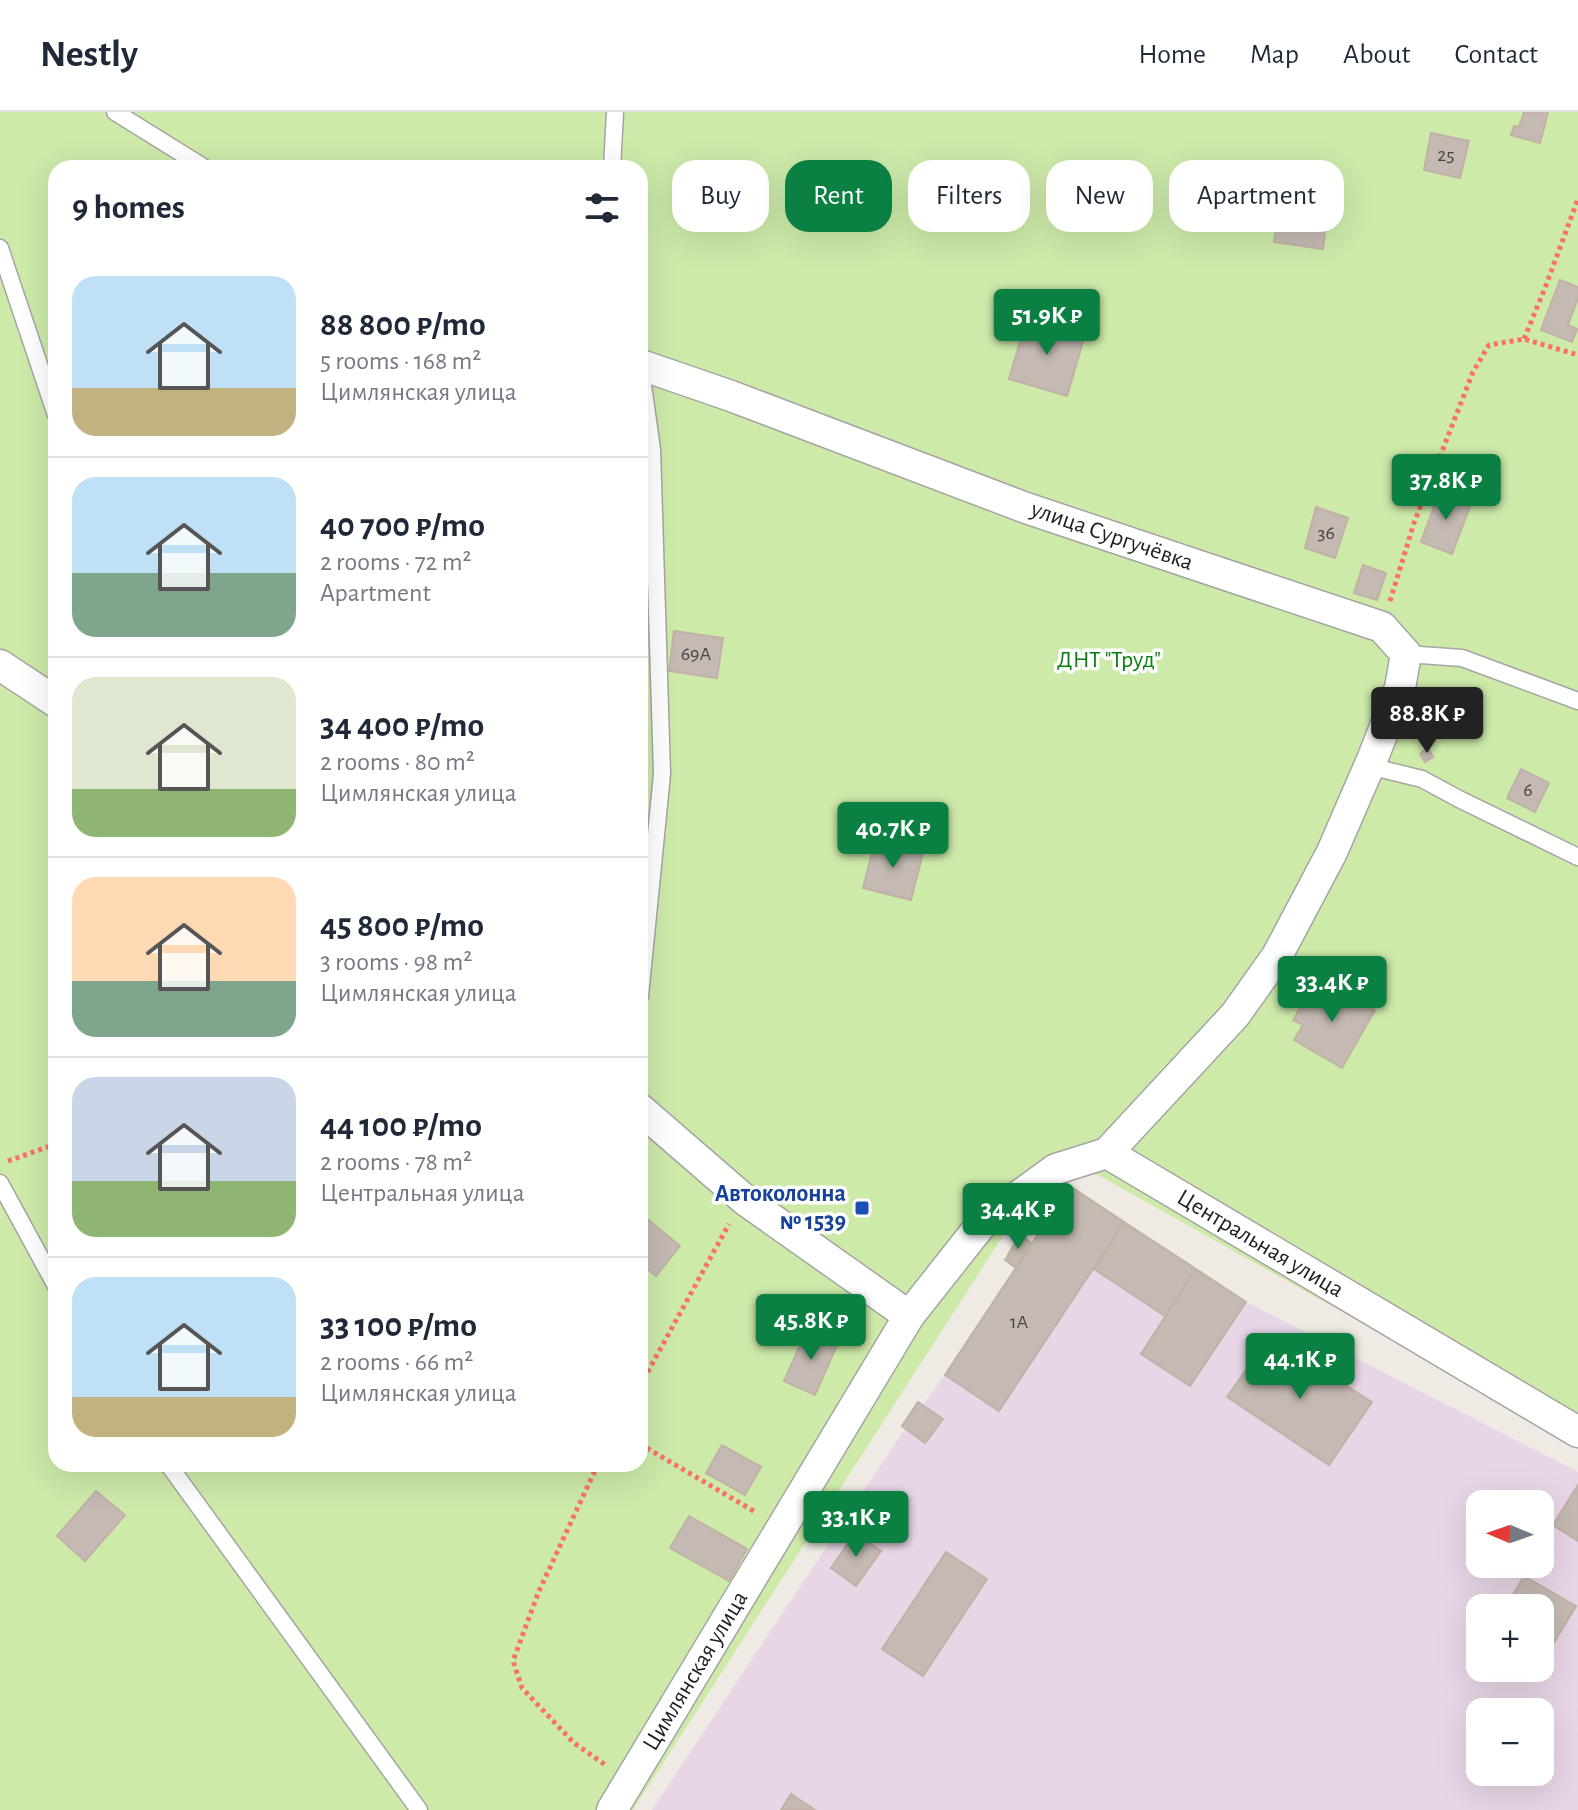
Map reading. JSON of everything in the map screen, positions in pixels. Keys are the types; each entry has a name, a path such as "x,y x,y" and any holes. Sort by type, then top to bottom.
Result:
{"street":[{"name":"улица Сургучёвка","path":"648,367 1026,508 1382,627 1406,654"},
{"name":"Цимлянская улица","path":"612,1810 909,1316 984,1221 1056,1169 1107,1153 1235,1015 1277,956 1332,852 1369,766 1400,688 1406,654"},
{"path":"0,665 48,697"},
{"path":"648,1116 745,1200 909,1316"},
{"name":"Центральная улица","path":"1107,1153 1578,1432"}],"lane":[{"path":"115,112 192,160"},
{"path":"612,160 615,112"},
{"path":"0,248 48,391"},
{"path":"648,421 652,449 662,774 648,915"},
{"path":"1406,654 1462,658 1578,701"},
{"path":"1369,766 1422,779 1578,857"},
{"path":"0,1183 48,1271"},
{"path":"174,1472 419,1810"}],"path":[{"path":"1524,339 1578,199"},
{"path":"1382,627 1414,523 1473,372 1489,345 1524,339 1578,355"},
{"path":"2,1163 48,1147"},
{"path":"648,1371 719,1241 745,1200"},
{"path":"648,1449 783,1527"},
{"path":"594,1472 539,1591 513,1661 522,1688 574,1743 630,1781"}],"shaded area":[{"path":"1070,1186 1246,1302 1578,1472 1578,1810 652,1810 905,1429 945,1375"}],"green space":[{"name":"ДНТ \"Труд\"","path":"0,112 1578,112 1578,1444 1057,1152 633,1810 0,1810"}],"building":[{"path":"1524,112 1548,112 1540,143 1511,135 1514,126 1519,127"},
{"path":"1431,133 1469,141 1460,178 1424,170"},
{"path":"1276,232 1325,232 1323,249 1274,242"},
{"path":"1560,280 1578,287 1578,298 1568,325 1577,329 1572,342 1541,330"},
{"path":"1027,318 1085,335 1067,396 1009,379"},
{"path":"1440,490 1472,501 1452,554 1421,542"},
{"path":"1316,507 1348,518 1335,558 1305,548"},
{"path":"1363,565 1386,573 1377,600 1354,593"},
{"path":"674,631 723,638 717,678 669,671"},
{"path":"1428,748 1433,757 1425,762 1420,754"},
{"path":"1521,769 1549,783 1535,812 1507,798"},
{"path":"875,841 923,853 911,900 863,888"},
{"path":"1332,985 1375,1010 1342,1068 1294,1040 1303,1025 1293,1020 1312,988 1326,996"},
{"path":"1070,1186 1124,1222 999,1411 945,1375"},
{"path":"648,1220 680,1246 656,1276 648,1269"},
{"path":"1124,1222 1196,1269 1165,1316 1094,1269"},
{"path":"1020,1235 1032,1243 1016,1268 1005,1260"},
{"path":"1196,1269 1246,1302 1190,1386 1141,1354"},
{"path":"807,1329 838,1343 815,1395 784,1381"},
{"path":"1269,1337 1372,1402 1329,1465 1227,1397"},
{"path":"918,1402 943,1419 925,1443 902,1426"},
{"path":"722,1445 761,1467 745,1495 706,1473"},
{"path":"1578,1485 1578,1541 1554,1523"},
{"path":"96,1491 125,1515 85,1561 57,1536"},
{"path":"689,1516 747,1549 729,1581 670,1548"},
{"path":"855,1533 881,1551 856,1586 831,1568"},
{"path":"946,1552 987,1579 923,1676 882,1649"},
{"path":"1523,1578 1527,1578 1576,1606 1554,1643 1554,1594 1513,1594"},
{"path":"791,1794 815,1810 781,1810"}],"place":[{"name":"Автоколонна № 1539","path":"862,1208"}]}
